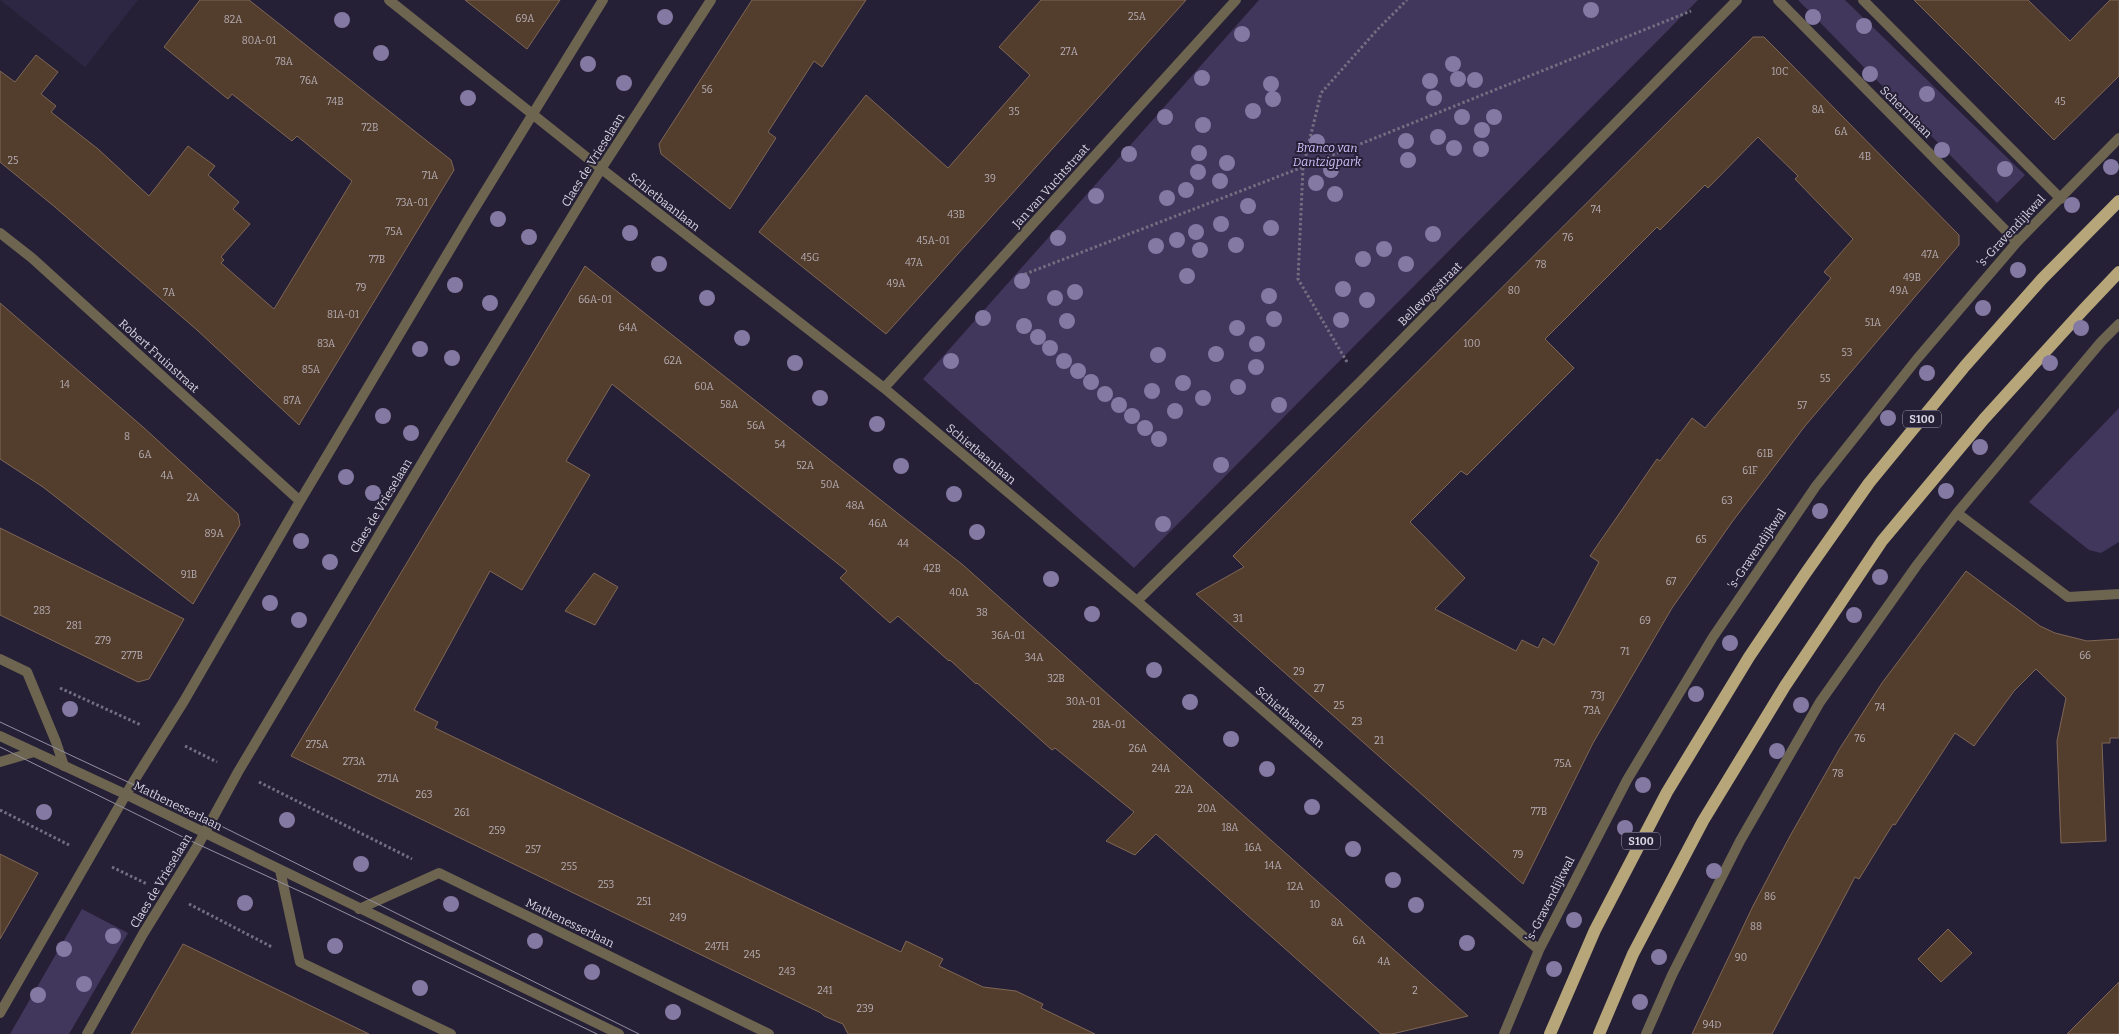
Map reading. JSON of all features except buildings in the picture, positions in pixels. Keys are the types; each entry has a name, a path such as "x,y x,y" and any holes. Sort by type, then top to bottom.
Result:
{"main road":[{"name":"S100","path":"1550,1034 1595,930 1667,792 1749,657 1805,574 1869,483 1965,366 2042,278 2119,201"},
{"path":"1599,1034 1633,954 1703,822 1785,686 1882,541 1984,419 2119,272"}],"street":[{"name":"Schietbaanlaan","path":"389,0 601,169 884,388 1137,601 1539,950"},
{"path":"0,1013 300,500 470,216 603,0"},
{"name":"Claes de Vrieselaan","path":"87,1034 238,772 432,446 601,169 711,0"},
{"name":"Jan van Vuchtstraat","path":"884,388 1236,0"},
{"name":"Bellevoysstraat","path":"1137,601 1359,383 1737,0"},
{"name":"Schermlaan","path":"1778,0 2016,242"},
{"path":"1863,0 2061,199"},
{"name":"'s-Gravendijkwal","path":"1504,1034 1539,950 1627,780 1713,636 1816,486 1916,359 2016,242 2061,199 2119,138"},
{"name":"Robert Fruinstraat","path":"0,233 32,258 300,500"},
{"path":"1646,1034 1672,975 1740,841 1820,702 1917,565 1957,513 2101,342 2119,324"},
{"path":"1957,513 2068,597 2119,594"},
{"path":"0,659 27,672 64,766"},
{"name":"Mathenesserlaan","path":"0,736 619,1034"},
{"path":"0,762 34,752"},
{"path":"280,870 300,962 451,1034"},
{"name":"Mathenesserlaan","path":"359,909 439,873 769,1034"}],"path":[{"path":"1359,383 1298,279 1303,167 1321,93 1377,30 1407,0"},
{"path":"1016,277 1303,167 1699,7"}],"shaded area":[{"path":"0,0 138,0 85,67"}],"green space":[{"name":"Branco van Dantzigpark","path":"1259,0 1698,0 1134,568 923,379"},
{"path":"1798,0 1845,0 2025,175 1997,203"},
{"path":"2119,408 2119,542 2101,553 2089,550 2029,502"},
{"path":"82,909 128,933 69,1034 10,1034"}],"tram line":[{"path":"0,722 211,821 639,1034"},
{"path":"0,747 191,841 597,1034"}]}
